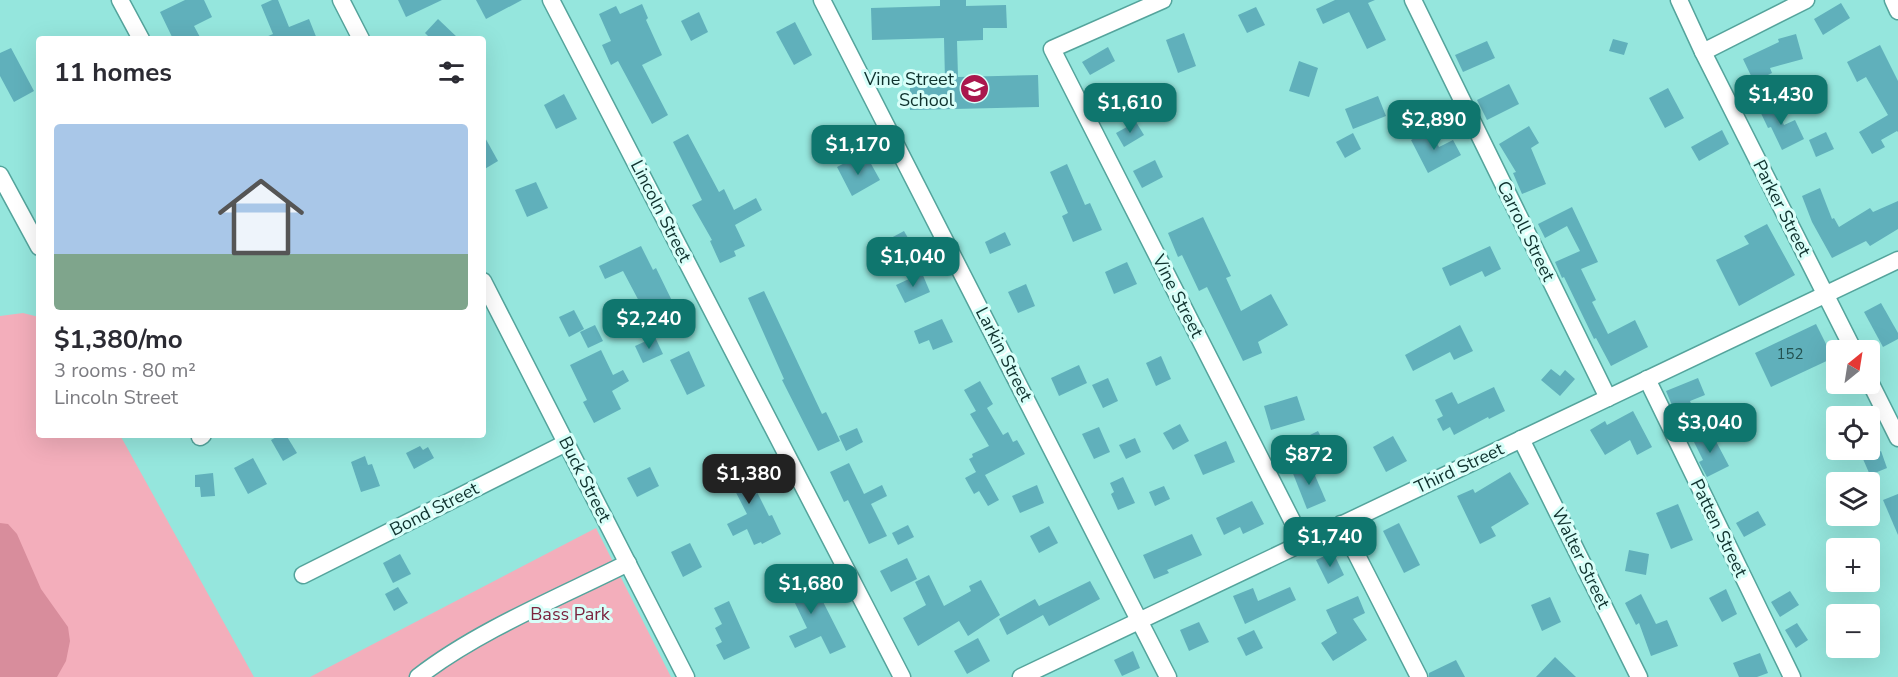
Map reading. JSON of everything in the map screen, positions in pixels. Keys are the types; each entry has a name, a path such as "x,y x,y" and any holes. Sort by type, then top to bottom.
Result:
{"street":[{"path":"120,0 139,36"},
{"path":"341,0 359,36"},
{"name":"Larkin Street","path":"822,0 1167,677"},
{"name":"Vine Street","path":"1162,0 1052,49 1303,542"},
{"name":"Carroll Street","path":"1413,0 1608,398"},
{"name":"Parker Street","path":"1679,0 1848,340"},
{"path":"1703,52 1806,0"},
{"path":"1893,0 1898,11"},
{"name":"Lincoln Street","path":"555,1 902,677"},
{"path":"0,175 36,241"},
{"name":"Third Street","path":"1021,677 1898,260"},
{"name":"Buck Street","path":"486,290 686,677"},
{"name":"Patten Street","path":"1647,379 1792,677"},
{"path":"1876,394 1898,438"},
{"name":"Walter Street","path":"1521,439 1639,677"},
{"name":"Bond Street","path":"303,575 566,443"},
{"path":"1341,524 1419,677"},
{"path":"418,677 437,662 493,631 628,564"}],"green space":[{"path":"23,313 36,316 36,438 122,438 254,677 0,677 0,316"},
{"name":"Bass Park","path":"596,528 671,677 310,677"}],"shaded area":[{"path":"0,523 8,524 17,534 41,589 68,627 70,641 66,661 57,677 0,677"}],"building":[{"path":"185,0 204,0 212,17 194,26 199,36 172,36 160,12"},
{"path":"278,0 289,27 309,19 316,36 268,36 273,34 261,5"},
{"path":"398,0 442,0 406,17"},
{"path":"476,0 522,0 486,19"},
{"path":"940,0 966,0 966,6 1006,5 1007,28 983,28 983,40 957,41 958,77 1038,75 1039,107 910,110 910,81 945,80 944,38 872,40 871,8 940,6"},
{"path":"1335,0 1375,0 1368,3 1386,40 1367,49 1349,12 1323,24 1316,9"},
{"path":"1841,3 1850,18 1823,35 1814,19"},
{"path":"642,4 648,18 646,20 662,55 642,65 668,115 652,124 618,61 611,65 602,45 611,41 599,14 616,6 620,14"},
{"path":"1256,7 1265,25 1247,33 1238,15"},
{"path":"699,12 708,32 691,41 681,21"},
{"path":"438,19 456,36 428,36 425,33"},
{"path":"795,22 812,55 794,65 776,32"},
{"path":"1184,33 1196,66 1178,73 1166,40"},
{"path":"1796,34 1803,59 1770,68 1772,73 1754,82 1743,59 1779,42 1778,39"},
{"path":"1613,39 1628,43 1624,55 1609,51"},
{"path":"1487,41 1495,58 1463,72 1455,55"},
{"path":"1880,45 1898,81 1898,132 1881,140 1885,147 1872,154 1859,132 1888,115 1866,77 1857,82 1847,62"},
{"path":"1108,47 1115,61 1090,75 1082,62"},
{"path":"11,48 34,91 14,102 0,76 0,53"},
{"path":"1299,61 1318,68 1309,97 1289,91"},
{"path":"1509,84 1519,104 1487,120 1477,100"},
{"path":"1668,88 1684,118 1665,128 1649,98"},
{"path":"564,94 577,119 556,129 544,105"},
{"path":"1378,96 1386,116 1353,129 1345,109"},
{"path":"1773,100 1784,125 1795,120 1804,139 1782,150 1758,107"},
{"path":"1136,122 1144,135 1124,147 1116,133"},
{"path":"1529,126 1539,143 1531,148 1546,184 1522,194 1513,173 1516,172 1499,144"},
{"path":"1430,129 1439,147 1453,140 1461,155 1428,173 1411,140"},
{"path":"1722,130 1729,144 1699,161 1691,147"},
{"path":"1826,132 1834,149 1816,157 1809,140"},
{"path":"1353,133 1361,149 1345,158 1336,142"},
{"path":"688,134 719,192 724,189 734,210 756,198 762,210 735,225 745,246 734,251 736,256 720,263 710,241 712,240 692,205 702,200 673,142"},
{"path":"486,139 498,161 486,168"},
{"path":"854,158 859,167 870,162 880,180 852,196 837,167"},
{"path":"1155,160 1163,177 1142,188 1133,171"},
{"path":"1067,164 1085,205 1090,203 1102,230 1073,242 1062,216 1068,213 1050,172"},
{"path":"536,182 548,208 527,217 515,190"},
{"path":"1820,188 1832,219 1834,218 1839,227 1870,208 1873,212 1898,201 1898,229 1870,246 1866,241 1832,258 1812,222 1802,196"},
{"path":"1572,207 1598,262 1581,269 1596,300 1592,302 1608,334 1635,320 1648,347 1611,366 1596,338 1594,339 1555,262 1580,251 1567,226 1545,238 1538,224"},
{"path":"1203,217 1231,276 1226,278 1241,311 1271,294 1288,325 1258,342 1262,353 1243,361 1207,287 1199,291 1182,255 1178,257 1168,233"},
{"path":"1767,224 1795,275 1739,306 1716,260 1749,244 1744,236"},
{"path":"904,231 912,245 886,259 878,245"},
{"path":"1005,232 1011,245 990,254 985,242"},
{"path":"641,246 653,270 656,268 686,324 658,337 623,271 605,279 599,266"},
{"path":"1490,246 1501,269 1485,277 1482,271 1450,286 1442,268"},
{"path":"1127,262 1137,284 1114,294 1105,272"},
{"path":"922,273 930,292 905,303 896,285"},
{"path":"1026,284 1035,306 1018,313 1008,292"},
{"path":"764,291 822,414 826,412 840,441 818,451 782,380 784,379 748,298"},
{"path":"1881,303 1898,333 1898,339 1883,347 1864,312"},
{"path":"574,310 584,329 569,337 559,317"},
{"path":"942,319 953,342 933,350 929,340 919,344 914,331"},
{"path":"1816,324 1826,344 1826,361 1771,387 1755,353"},
{"path":"595,325 603,341 588,348 580,332"},
{"path":"1460,325 1473,351 1454,360 1450,352 1413,371 1405,355"},
{"path":"655,337 663,354 643,363 635,346"},
{"path":"601,350 613,375 623,370 629,381 612,391 621,409 594,423 583,402 587,400 570,365"},
{"path":"689,351 705,386 687,395 670,360"},
{"path":"1161,356 1171,379 1156,386 1146,363"},
{"path":"1079,365 1087,383 1059,396 1051,378"},
{"path":"1551,369 1560,376 1565,370 1575,379 1560,396 1541,380"},
{"path":"1108,378 1118,401 1103,408 1092,385"},
{"path":"1698,378 1705,395 1690,401 1693,408 1676,415 1666,391"},
{"path":"980,381 993,404 987,408 1003,435 1008,432 1013,442 1017,440 1025,454 985,475 999,500 988,506 979,491 974,494 965,478 976,472 969,459 973,457 972,454 989,446 970,414 976,411 964,390"},
{"path":"1494,387 1505,411 1489,419 1488,417 1454,435 1450,427 1443,431 1437,419 1443,416 1435,400 1452,392 1458,404"},
{"path":"1297,396 1305,420 1271,430 1264,406"},
{"path":"1633,411 1652,447 1637,455 1630,440 1605,455 1590,430 1605,421 1607,425"},
{"path":"1180,424 1189,441 1173,450 1163,433"},
{"path":"1099,427 1110,452 1094,459 1082,434"},
{"path":"857,428 863,442 846,451 839,436"},
{"path":"1710,430 1729,466 1707,477 1699,462 1703,460 1692,438"},
{"path":"1318,431 1326,447 1311,454 1304,438"},
{"path":"1393,436 1407,461 1386,472 1373,447"},
{"path":"288,438 297,453 283,461 271,440"},
{"path":"1135,438 1141,452 1126,459 1119,445"},
{"path":"1226,441 1235,462 1203,475 1194,455"},
{"path":"420,446 423,450 428,447 434,458 414,469 406,453"},
{"path":"1881,451 1887,468 1877,472 1869,472 1863,460 1880,460"},
{"path":"733,455 743,474 747,472 769,516 772,515 781,534 762,544 761,542 754,545 747,529 733,536 727,524 747,514 727,475 722,477 716,464"},
{"path":"365,456 368,465 372,464 380,486 361,492 351,462"},
{"path":"253,458 267,484 248,494 234,468"},
{"path":"849,463 864,494 882,485 887,496 871,504 887,536 869,544 848,500 844,502 830,472"},
{"path":"1310,464 1326,501 1307,509 1292,471"},
{"path":"650,467 659,486 637,497 627,478"},
{"path":"1510,472 1529,504 1491,527 1496,536 1480,544 1457,496 1473,489 1475,493"},
{"path":"213,473 215,496 201,497 200,487 195,487 195,475"},
{"path":"1123,477 1135,503 1118,510 1111,494 1114,492 1110,483"},
{"path":"1037,485 1044,503 1020,513 1012,496"},
{"path":"1164,486 1170,499 1155,506 1149,492"},
{"path":"1898,494 1898,535 1883,500"},
{"path":"1252,501 1264,524 1243,534 1240,527 1224,535 1216,518"},
{"path":"1678,504 1693,540 1671,549 1656,513"},
{"path":"1758,511 1766,525 1744,537 1736,523"},
{"path":"1399,523 1420,565 1404,573 1383,531"},
{"path":"908,525 914,537 898,545 892,533"},
{"path":"1049,526 1058,543 1039,553 1030,536"},
{"path":"1192,534 1202,555 1167,570 1169,573 1154,579 1143,555"},
{"path":"690,543 702,567 683,577 671,552"},
{"path":"1629,550 1649,554 1646,575 1625,571"},
{"path":"1333,552 1344,575 1328,584 1316,560"},
{"path":"400,554 411,574 393,583 383,563"},
{"path":"907,558 917,579 891,592 880,571"},
{"path":"795,573 805,594 816,588 846,647 830,654 821,636 795,648 789,636 807,628 792,597 783,602 774,584"},
{"path":"929,575 944,606 971,591 969,586 981,580 1000,615 968,636 959,621 918,646 903,618 926,605 915,582"},
{"path":"1090,581 1100,599 1049,626 1043,615 1007,635 999,619 1035,599 1039,606"},
{"path":"398,587 408,603 394,611 385,594"},
{"path":"1290,587 1296,600 1245,624 1233,596 1253,588 1258,601"},
{"path":"1726,589 1737,614 1722,622 1709,598"},
{"path":"1790,591 1799,605 1780,617 1771,602"},
{"path":"1641,594 1656,624 1667,620 1678,646 1651,656 1639,623 1636,625 1625,603"},
{"path":"1358,596 1365,613 1353,619 1367,640 1333,661 1321,643 1337,633 1326,610"},
{"path":"1550,597 1561,622 1542,631 1531,605"},
{"path":"729,601 750,648 724,660 716,645 722,642 715,628 722,624 714,608"},
{"path":"1199,622 1209,642 1189,651 1180,630"},
{"path":"1797,623 1808,640 1796,648 1785,630"},
{"path":"1254,630 1263,648 1246,656 1237,638"},
{"path":"978,638 990,661 967,674 954,651"},
{"path":"1133,651 1140,668 1122,676 1114,660"},
{"path":"1760,653 1768,673 1757,677 1739,677 1733,663"},
{"path":"1555,657 1576,677 1536,677"},
{"path":"1456,660 1465,677 1429,677 1429,673"}],"place":[{"name":"Vine Street School","path":"975,89"}]}
